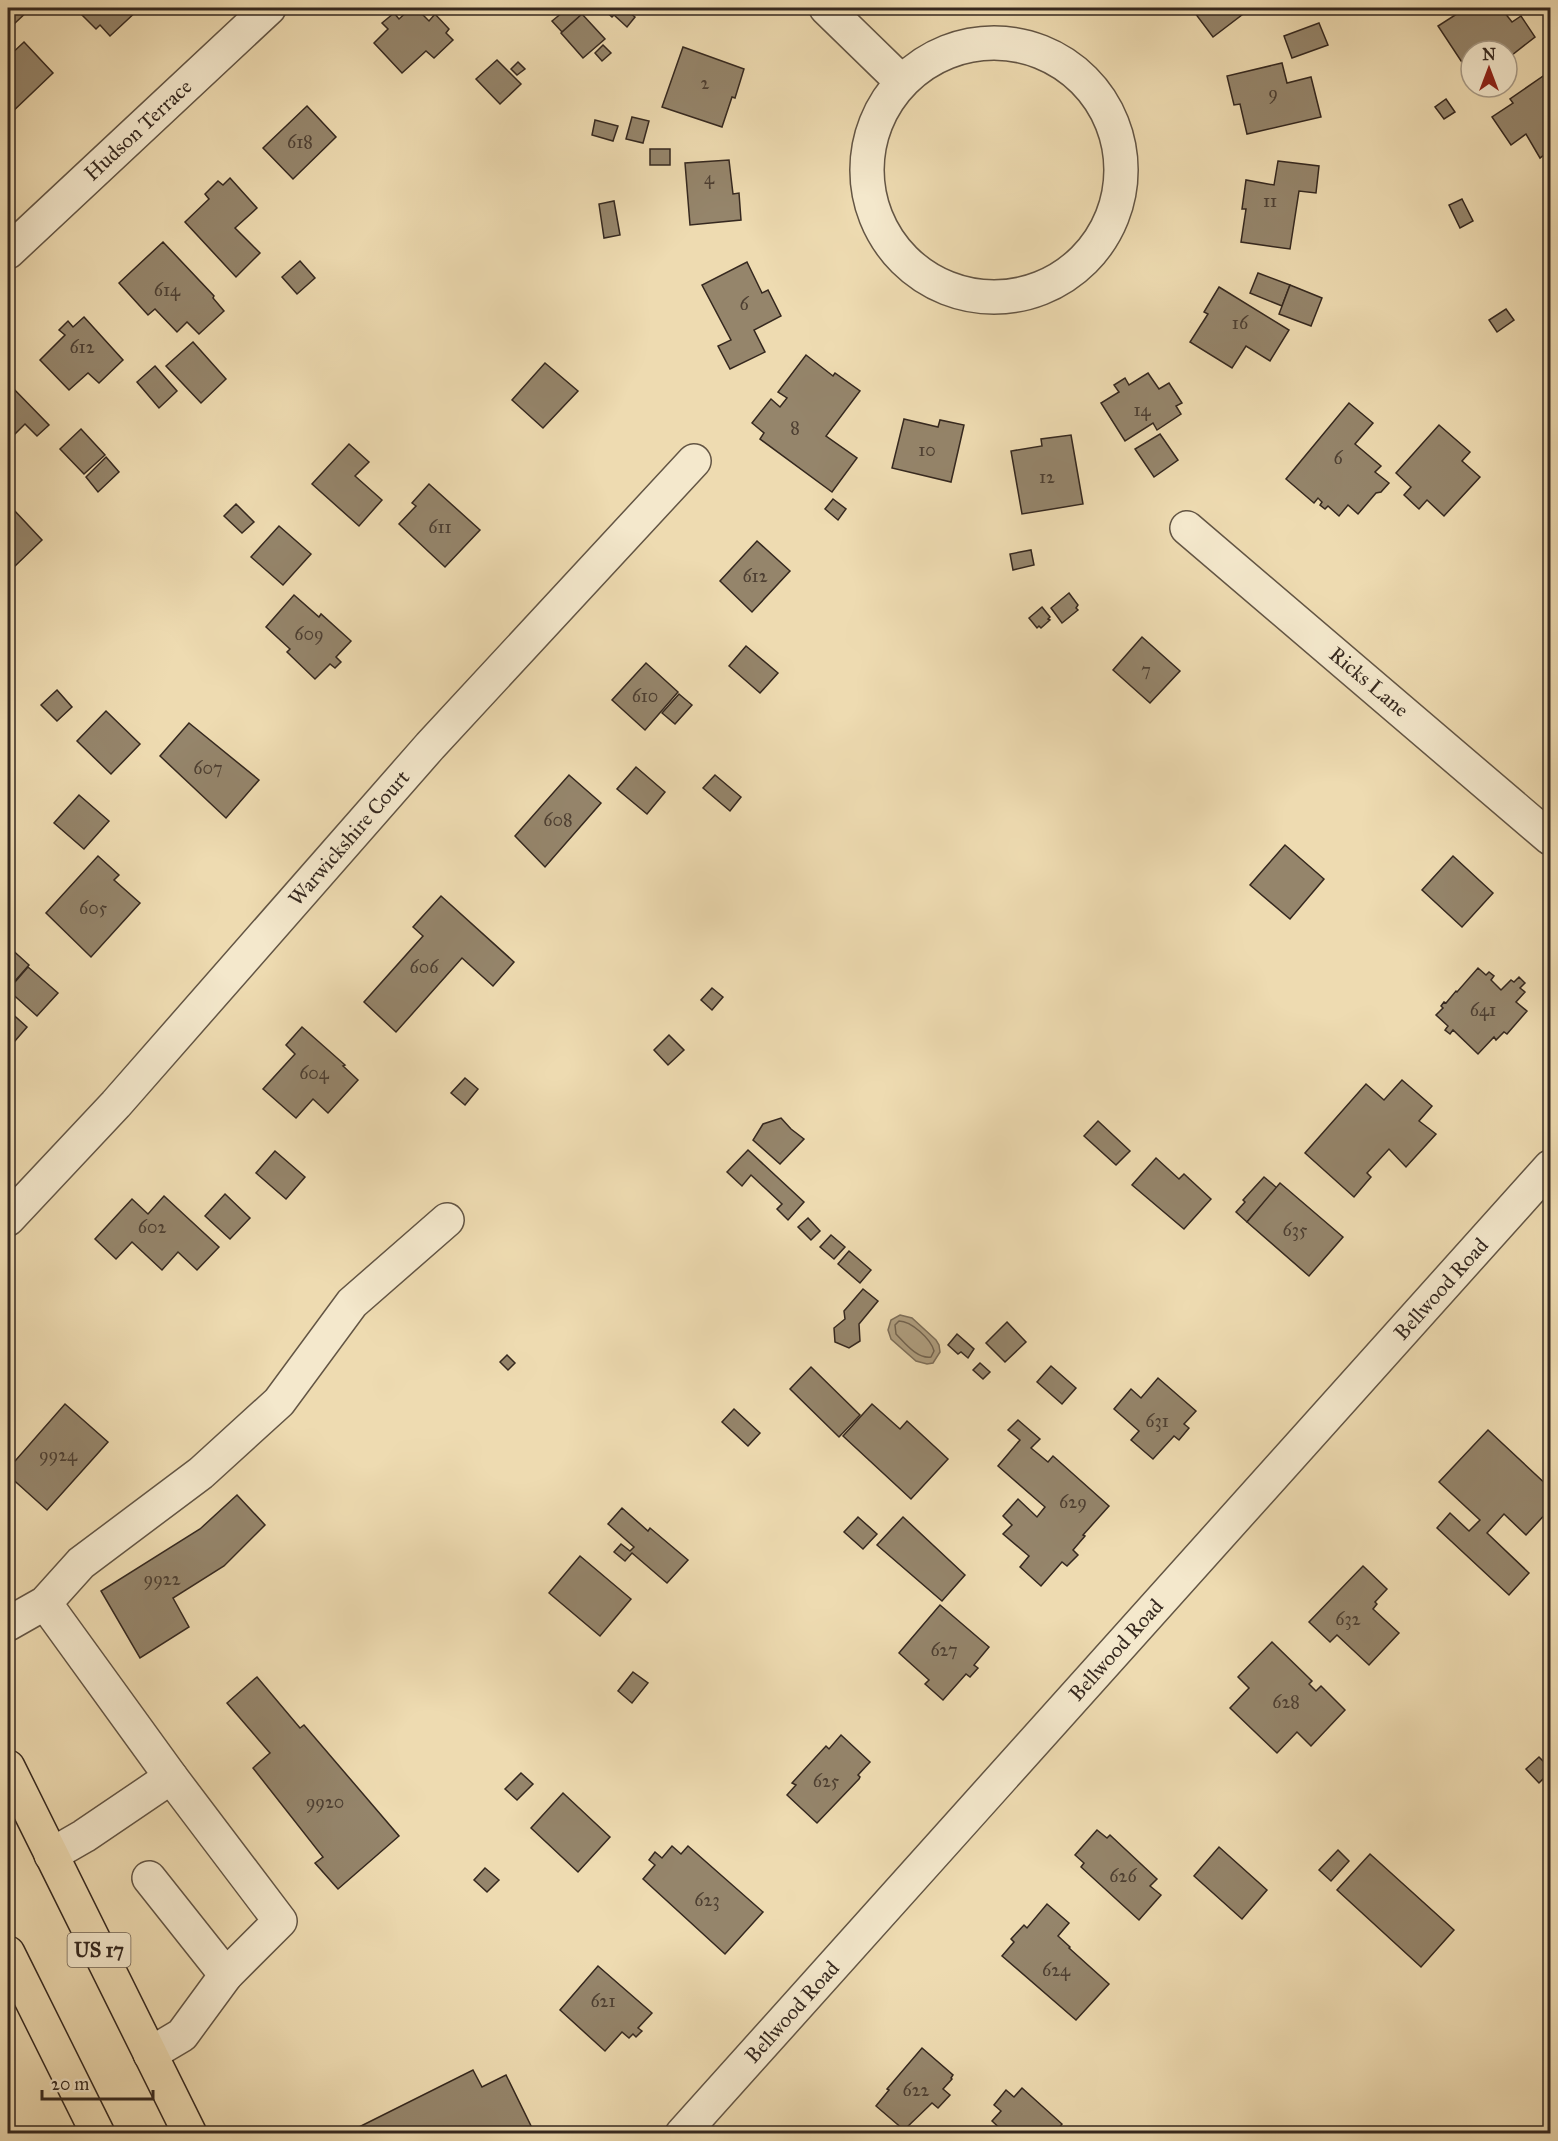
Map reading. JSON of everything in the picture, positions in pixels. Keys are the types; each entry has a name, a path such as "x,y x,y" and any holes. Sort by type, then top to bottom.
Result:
{"main road":[{"name":"US 17","path":"8,1767 190,2133"},
{"path":"8,1953 98,2133"}],"street":[{"name":"Hudson Terrace","path":"8,252 269,8"},
{"path":"826,8 902,82"},
{"path":"992,41 1025,44 1056,56 1082,77 1099,98 1114,127 1120,160 1118,193 1108,224 1090,252 1065,274 1036,290 1010,296 977,298 945,290 915,273 892,248 876,219 868,187 869,147 879,115 902,82 928,61 959,47 992,41"},
{"name":"Warwickshire Court","path":"8,1219 116,1104 430,746 694,461"},
{"name":"Ricks Lane","path":"1187,528 1551,838"},
{"name":"Bellwood Road","path":"682,2133 1551,1167"},
{"path":"8,1624 45,1603 81,1563 201,1473 279,1402 352,1303 447,1220"},
{"path":"45,1603 171,1777 280,1921 226,1975 182,2035 150,2054"},
{"path":"51,1855 84,1836 171,1777"},
{"path":"149,1878 226,1975"}],"water":[{"path":"900,1315 912,1318 936,1340 940,1352 933,1363 916,1361 891,1339 888,1330 891,1320"}],"building":[{"path":"8,8 31,8 13,25 8,19"},
{"path":"75,8 140,8 110,36 100,25 96,29"},
{"path":"411,8 416,8 429,21 435,14 449,29 446,33 453,40 434,58 426,51 402,73 374,43 388,29 382,23 394,13 399,19"},
{"path":"568,8 574,8 581,15 562,32 552,21"},
{"path":"602,8 621,8 612,17"},
{"path":"621,8 635,17 627,27 614,15"},
{"path":"1183,8 1251,8 1213,37 1192,9 1187,13"},
{"path":"1466,8 1501,8 1512,22 1521,16 1535,37 1519,50 1519,39 1459,39 1459,58 1438,26"},
{"path":"582,14 605,39 583,58 561,33"},
{"path":"1319,23 1328,45 1292,58 1284,36"},
{"path":"24,42 53,73 9,115 8,57"},
{"path":"603,45 611,53 602,61 595,53"},
{"path":"683,47 744,69 735,98 732,97 722,127 662,107"},
{"path":"497,60 521,84 500,104 476,79"},
{"path":"518,62 525,69 517,75 511,69"},
{"path":"1282,63 1287,83 1311,77 1321,117 1247,134 1240,104 1234,105 1227,76"},
{"path":"1546,74 1550,81 1550,150 1540,158 1526,134 1511,145 1492,117 1513,103 1510,99 1519,99 1519,93"},
{"path":"1446,99 1455,112 1444,119 1435,107"},
{"path":"307,106 336,137 293,179 263,148"},
{"path":"632,117 649,121 643,143 626,139"},
{"path":"595,120 618,126 613,141 592,135"},
{"path":"650,149 670,149 670,165 650,165"},
{"path":"729,160 733,194 739,193 741,220 690,225 685,163"},
{"path":"1278,161 1319,166 1316,193 1299,191 1290,249 1241,242 1246,209 1242,209 1246,180 1274,185"},
{"path":"230,178 257,208 235,228 260,253 236,277 185,222 209,199 205,194 218,181 223,185"},
{"path":"1462,199 1473,221 1460,228 1449,205"},
{"path":"614,201 620,235 604,238 599,204"},
{"path":"163,242 214,296 213,298 224,311 199,334 187,322 177,332 155,309 148,315 119,283"},
{"path":"300,261 315,278 297,294 282,277"},
{"path":"747,262 762,293 768,290 781,316 754,330 765,352 730,369 718,346 731,340 702,285"},
{"path":"1258,273 1290,285 1282,306 1250,293"},
{"path":"1290,285 1322,298 1311,326 1279,314"},
{"path":"1219,287 1289,330 1270,361 1246,346 1232,368 1190,342 1208,314 1204,312"},
{"path":"1506,309 1514,320 1497,332 1489,320"},
{"path":"84,317 123,360 99,383 88,373 69,390 40,360 65,335 59,330 68,321 73,327"},
{"path":"193,342 226,379 201,403 166,366"},
{"path":"806,355 833,376 835,373 860,391 826,436 857,458 832,492 760,439 764,433 752,423 771,399 780,407 787,398 778,392"},
{"path":"545,363 578,391 543,428 512,400"},
{"path":"155,366 177,391 159,408 137,382"},
{"path":"1148,373 1159,389 1169,383 1182,403 1176,406 1181,414 1157,430 1153,423 1125,441 1101,403 1119,392 1114,385 1125,378 1129,385"},
{"path":"8,383 49,425 37,436 25,424 8,441"},
{"path":"1349,403 1373,423 1355,444 1381,466 1375,472 1389,483 1381,492 1376,493 1358,514 1348,505 1339,516 1328,506 1325,509 1320,505 1322,502 1318,498 1314,503 1286,479"},
{"path":"904,419 938,427 940,420 964,425 951,482 892,468"},
{"path":"1439,425 1470,452 1462,461 1480,477 1444,516 1427,500 1419,509 1404,495 1411,487 1396,473"},
{"path":"81,429 105,455 84,474 60,449"},
{"path":"1160,434 1178,460 1154,477 1135,449"},
{"path":"1071,435 1083,504 1022,514 1011,451 1042,446 1041,439"},
{"path":"349,444 369,462 355,476 382,500 359,526 312,484"},
{"path":"106,457 119,472 98,492 86,477"},
{"path":"429,484 480,530 445,567 399,524 416,506 412,503"},
{"path":"833,499 846,509 838,520 825,509"},
{"path":"236,504 254,522 242,533 224,516"},
{"path":"13,509 42,540 13,568 8,562 8,515"},
{"path":"279,526 311,554 283,585 251,557"},
{"path":"757,541 790,571 752,612 720,581"},
{"path":"1031,550 1034,565 1013,570 1010,554"},
{"path":"1069,593 1078,605 1076,608 1078,610 1062,623 1051,608"},
{"path":"294,595 319,617 321,614 351,641 336,657 341,662 335,668 330,664 315,679 287,652 290,649 266,627"},
{"path":"1042,607 1050,620 1041,628 1039,626 1037,628 1029,618"},
{"path":"1142,637 1180,671 1150,703 1113,670"},
{"path":"746,646 778,673 760,693 729,666"},
{"path":"646,663 678,692 645,730 612,700"},
{"path":"57,690 72,707 57,721 41,705"},
{"path":"679,694 692,705 675,724 662,713"},
{"path":"106,711 140,744 111,774 77,741"},
{"path":"189,723 259,780 226,818 160,756"},
{"path":"636,767 665,792 647,814 617,789"},
{"path":"569,775 601,803 545,867 515,836"},
{"path":"715,775 741,797 730,811 703,788"},
{"path":"79,795 109,821 84,849 54,823"},
{"path":"1285,845 1324,879 1290,919 1250,885"},
{"path":"98,856 119,875 114,880 140,903 91,957 46,913"},
{"path":"1453,856 1493,893 1462,927 1422,890"},
{"path":"441,896 514,962 493,986 462,958 396,1032 364,1002 423,936 413,927"},
{"path":"8,946 29,965 8,989"},
{"path":"28,967 58,993 37,1016 8,990"},
{"path":"1478,968 1486,975 1489,972 1494,976 1491,980 1501,990 1511,980 1514,982 1519,977 1525,983 1520,988 1525,992 1516,1002 1527,1011 1507,1034 1504,1032 1496,1040 1494,1037 1478,1054 1453,1030 1450,1034 1445,1030 1448,1026 1436,1015 1443,1008 1441,1006 1444,1002 1446,1003 1457,992"},
{"path":"712,988 723,997 712,1010 701,1000"},
{"path":"8,1010 27,1027 8,1049"},
{"path":"302,1027 345,1065 343,1066 358,1080 328,1113 313,1099 296,1118 263,1089 295,1054 286,1045"},
{"path":"669,1035 684,1050 668,1065 654,1050"},
{"path":"465,1078 478,1089 465,1105 451,1093"},
{"path":"1402,1080 1432,1106 1419,1121 1436,1134 1406,1167 1389,1149 1367,1173 1371,1177 1354,1197 1305,1153 1366,1084 1384,1100"},
{"path":"781,1118 804,1139 780,1164 753,1140 763,1124"},
{"path":"1098,1121 1130,1151 1116,1165 1084,1136"},
{"path":"748,1150 804,1202 788,1220 777,1209 782,1204 751,1175 742,1186 727,1172"},
{"path":"275,1151 305,1177 286,1199 256,1173"},
{"path":"1156,1158 1179,1179 1184,1174 1211,1199 1184,1229 1132,1185"},
{"path":"1264,1177 1277,1188 1247,1222 1236,1212 1245,1202 1243,1200"},
{"path":"1280,1183 1343,1237 1309,1276 1247,1222"},
{"path":"225,1194 250,1218 230,1239 205,1216"},
{"path":"164,1196 219,1247 197,1270 178,1252 162,1270 132,1242 116,1259 95,1239 132,1199 148,1214"},
{"path":"808,1218 820,1231 811,1240 798,1227"},
{"path":"831,1235 845,1247 834,1259 820,1247"},
{"path":"849,1251 871,1270 860,1283 838,1264"},
{"path":"863,1289 878,1301 859,1324 860,1341 849,1348 835,1342 834,1328 845,1319 844,1311"},
{"path":"1007,1322 1026,1342 1005,1362 986,1343"},
{"path":"957,1334 974,1349 968,1358 961,1352 958,1354 948,1345"},
{"path":"507,1355 515,1363 508,1370 500,1362"},
{"path":"980,1363 990,1372 983,1379 973,1370"},
{"path":"1051,1366 1076,1388 1062,1404 1037,1382"},
{"path":"811,1367 860,1415 839,1437 790,1389"},
{"path":"1158,1378 1196,1411 1184,1424 1189,1428 1179,1440 1174,1436 1153,1459 1131,1440 1139,1431 1114,1409 1131,1389 1141,1398"},
{"path":"65,1404 108,1442 47,1510 8,1475 8,1469"},
{"path":"872,1404 900,1429 907,1421 948,1459 911,1499 843,1436"},
{"path":"734,1409 760,1433 748,1446 722,1422"},
{"path":"1018,1420 1040,1439 1031,1448 1048,1462 1053,1456 1109,1506 1073,1550 1078,1555 1067,1566 1062,1562 1041,1586 1020,1567 1029,1556 1003,1534 1012,1525 1003,1516 1018,1499 1037,1517 1045,1507 998,1466 1020,1440 1008,1430"},
{"path":"1488,1430 1550,1488 1550,1509 1526,1535 1504,1514 1487,1533 1529,1573 1509,1595 1437,1528 1450,1513 1469,1531 1480,1520 1439,1482"},
{"path":"237,1495 265,1525 224,1566 173,1598 189,1627 140,1658 101,1591 200,1529"},
{"path":"622,1508 648,1531 650,1528 688,1560 667,1583 632,1553 625,1561 614,1552 621,1544 630,1551 634,1547 608,1524"},
{"path":"858,1517 877,1534 863,1549 844,1532"},
{"path":"903,1517 965,1575 942,1601 877,1545"},
{"path":"580,1556 631,1599 600,1636 549,1593"},
{"path":"1363,1566 1387,1589 1375,1602 1377,1604 1373,1609 1399,1633 1369,1665 1337,1635 1330,1642 1309,1622"},
{"path":"940,1605 989,1647 974,1665 978,1668 970,1677 966,1674 943,1700 925,1684 929,1680 899,1653"},
{"path":"1272,1642 1312,1681 1309,1684 1316,1691 1321,1686 1345,1710 1311,1746 1297,1732 1277,1753 1230,1708 1249,1688 1238,1677"},
{"path":"633,1672 648,1683 632,1703 618,1691"},
{"path":"257,1677 300,1728 304,1725 399,1836 338,1889 315,1863 323,1857 253,1768 270,1753 227,1703"},
{"path":"841,1735 870,1762 858,1775 859,1779 817,1823 787,1795 796,1785 792,1783 826,1746 829,1749"},
{"path":"1539,1757 1550,1768 1550,1772 1539,1783 1526,1769"},
{"path":"521,1773 533,1784 517,1800 505,1789"},
{"path":"563,1793 610,1837 578,1872 531,1828"},
{"path":"1097,1830 1107,1838 1110,1835 1157,1879 1150,1886 1161,1895 1139,1920 1081,1867 1084,1863 1075,1855"},
{"path":"672,1846 681,1854 688,1846 763,1912 725,1954 643,1879 655,1865 649,1860 655,1852 662,1858"},
{"path":"1219,1847 1267,1890 1242,1919 1194,1876"},
{"path":"1338,1850 1349,1861 1331,1881 1319,1870"},
{"path":"1370,1854 1454,1930 1421,1967 1337,1890"},
{"path":"485,1868 499,1880 487,1892 474,1880"},
{"path":"1047,1904 1069,1923 1058,1936 1109,1984 1076,2020 1002,1956 1014,1942 1011,1939 1024,1925 1027,1928"},
{"path":"598,1966 652,2013 638,2028 642,2031 636,2037 633,2034 629,2038 622,2032 605,2051 560,2010"},
{"path":"922,2048 953,2075 943,2089 950,2095 938,2108 932,2103 904,2130 876,2106 889,2090 887,2089"},
{"path":"473,2070 482,2087 506,2075 535,2134 345,2134"},
{"path":"1022,2088 1062,2124 1054,2134 1006,2134 992,2121 1001,2111 994,2105 1006,2090 1014,2097"}]}
